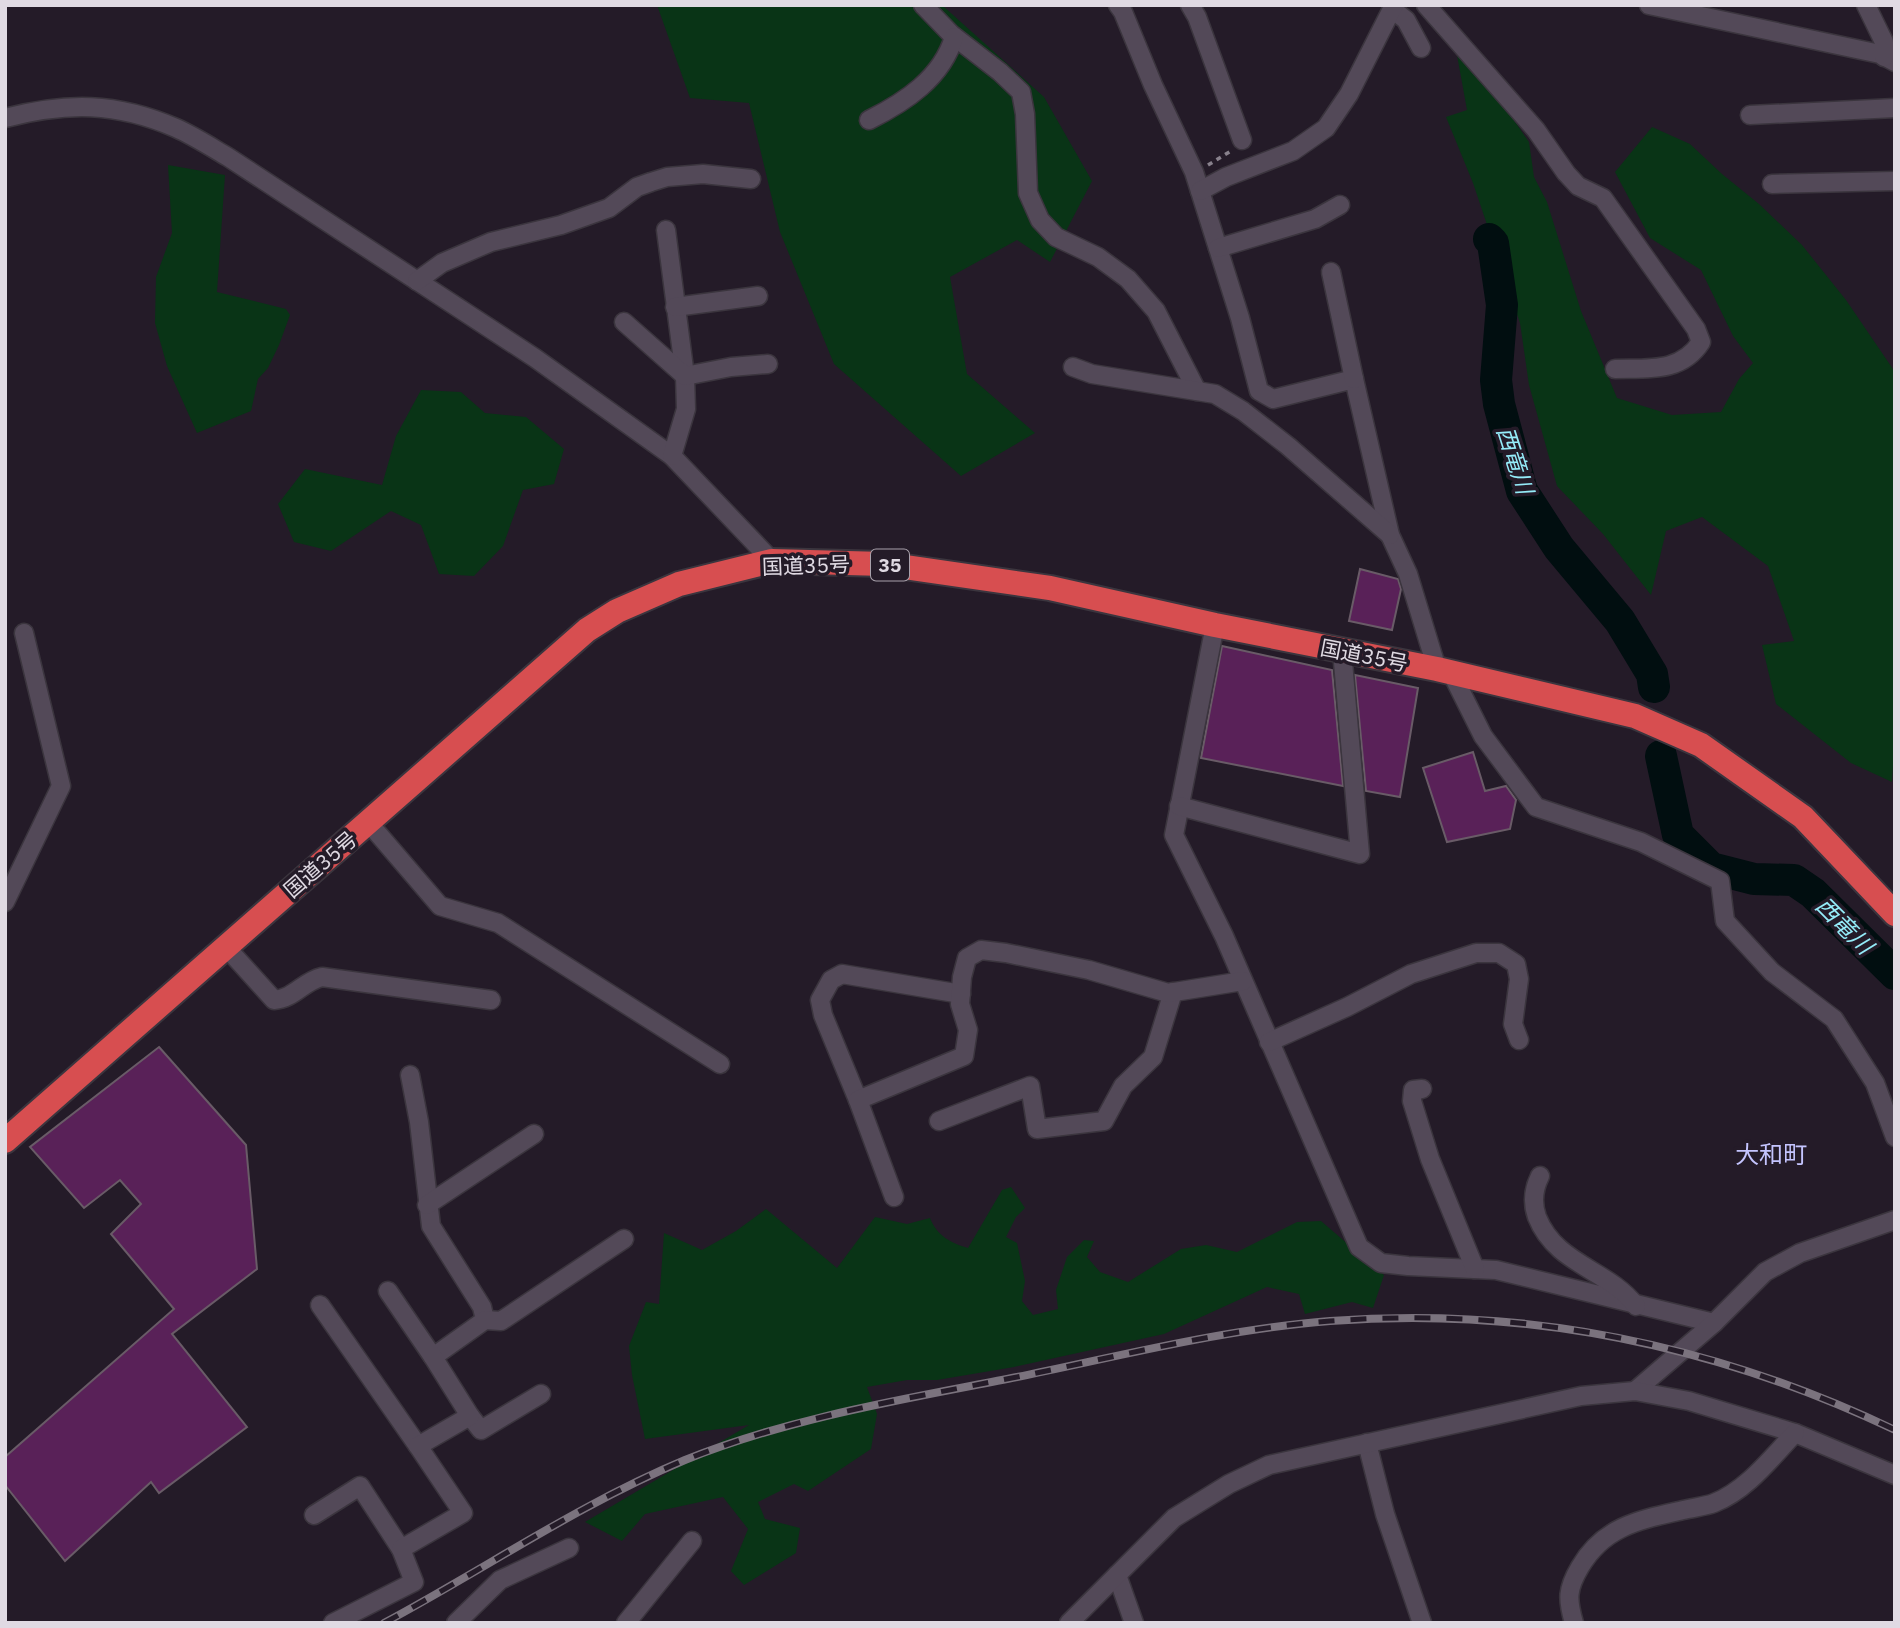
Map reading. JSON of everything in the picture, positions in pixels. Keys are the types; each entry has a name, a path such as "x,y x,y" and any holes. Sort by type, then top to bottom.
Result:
{"highway":[{"name":"国道35号","path":"5,1141 597,624 617,611 679,584 772,561 884,564 1049,588 1215,625 1444,670 1635,716 1701,745 1803,817 1895,914"}],"street":[{"path":"923,5 954,37 1021,92 1025,114 1028,193 1040,220 1056,237 1098,257 1128,279 1157,311 1196,391"},
{"path":"1190,5 1197,17 1242,139"},
{"path":"1426,5 1536,130 1566,173 1578,186 1603,198 1696,329 1701,342 1695,352 1680,363 1665,368 1615,369"},
{"path":"1649,5 1890,60"},
{"path":"1866,5 1890,60"},
{"path":"1200,191 1226,177 1293,151 1326,128 1349,94 1393,7 1406,20 1421,48"},
{"path":"1125,8 1153,85 1194,172 1259,391 1273,399 1354,379"},
{"path":"869,120 902,103 923,85 945,58 954,37"},
{"path":"5,118 40,109 93,106 129,112 176,128 228,157 535,358 673,456 772,561"},
{"path":"1750,115 1895,108"},
{"path":"417,281 442,263 491,242 561,225 609,208 637,187 667,177 703,174 751,179"},
{"path":"1772,184 1895,181"},
{"path":"1218,248 1315,219 1340,205"},
{"path":"666,230 685,376 686,409 673,456"},
{"path":"1331,272 1390,535 1408,574 1444,670 1483,736 1536,807 1641,842 1720,881 1725,921 1772,972 1834,1019 1875,1083 1895,1137"},
{"path":"675,307 758,296"},
{"path":"624,322 685,376"},
{"path":"685,376 730,367 768,364"},
{"path":"1073,367 1092,374 1215,394 1243,411 1288,446 1390,535"},
{"path":"1215,625 1174,835 1243,981 1359,1247 1381,1262 1496,1270 1714,1323"},
{"path":"5,902 61,786 24,633"},
{"path":"1179,806 1360,854 1342,651"},
{"path":"368,822 440,906 498,923 720,1064"},
{"path":"226,947 274,1000 286,999 312,979 322,977 491,1000"},
{"path":"858,1100 964,1056 968,1030 960,1004 961,994 967,958 981,950 1088,970 1168,993 1243,981"},
{"path":"1269,1042 1347,1007 1411,974 1476,953 1499,953 1517,964 1519,979 1513,1024 1519,1040"},
{"path":"894,1198 823,1015 820,1000 831,980 842,974 961,994"},
{"path":"939,1121 1030,1086 1037,1129 1104,1121 1123,1087 1153,1057 1173,992"},
{"path":"410,1075 419,1122 431,1226 482,1307 485,1320"},
{"path":"1422,1089 1413,1090 1412,1101 1430,1159 1475,1269"},
{"path":"427,1205 534,1134"},
{"path":"1540,1177 1533,1189 1535,1212 1542,1230 1554,1246 1626,1293 1636,1306"},
{"path":"1635,1391 1714,1323 1765,1272 1800,1253 1895,1220"},
{"path":"433,1357 485,1320 501,1321 624,1239"},
{"path":"388,1291 481,1430 541,1394"},
{"path":"320,1305 463,1513 401,1549"},
{"path":"1069,1623 1174,1518 1229,1484 1269,1465 1581,1396 1635,1391 1689,1401 1795,1433 1895,1475"},
{"path":"418,1446 470,1416"},
{"path":"1574,1623 1569,1603 1570,1584 1585,1558 1607,1535 1632,1522 1714,1503 1743,1486 1795,1433"},
{"path":"1367,1443 1385,1514 1422,1623"},
{"path":"314,1515 360,1486 401,1549 414,1582 333,1623"},
{"path":"626,1623 692,1541"},
{"path":"456,1623 500,1580 569,1548"},
{"path":"1117,1575 1135,1623"}],"path":[{"path":"1194,172 1228,153 1242,139"}],"green space":[{"path":"657,5 942,5 1044,97 1092,181 1050,262 1017,240 950,277 967,374 1035,433 961,476 834,364 780,232 749,103 690,98"},
{"path":"1457,55 1509,113 1529,142 1534,177 1547,202 1581,311 1617,398 1672,415 1721,412 1739,379 1753,363 1733,336 1701,270 1650,238 1615,172 1652,127 1690,144 1802,245 1846,300 1895,372 1895,736 1892,782 1851,763 1776,704 1762,645 1794,641 1768,566 1702,517 1666,531 1651,595 1603,534 1557,486 1529,385 1520,323 1473,183 1446,117 1467,110"},
{"path":"168,165 225,175 217,292 286,309 290,315 268,368 258,379 251,411 197,433 167,366 155,323 156,277 172,233"},
{"path":"421,390 461,392 485,413 526,417 564,449 554,484 523,490 503,546 474,576 439,574 421,525 391,511 331,551 294,542 278,504 305,469 382,485 396,436"},
{"path":"1011,1187 1025,1208 1016,1217 1006,1237 1017,1243 1025,1281 1022,1301 1033,1315 1058,1309 1056,1290 1067,1257 1084,1240 1094,1241 1087,1257 1100,1272 1128,1282 1181,1249 1206,1245 1237,1252 1297,1222 1321,1221 1384,1275 1373,1308 1352,1302 1305,1314 1299,1294 1267,1287 1164,1334 1014,1367 937,1380 907,1380 867,1387 877,1414 871,1449 808,1491 794,1484 758,1502 765,1519 800,1528 796,1553 744,1585 731,1571 748,1529 723,1497 645,1514 622,1541 585,1522 749,1425 645,1439 629,1346 646,1302 659,1304 664,1233 702,1250 736,1231 766,1209 837,1268 875,1217 907,1224 930,1218 936,1230 945,1238 968,1248 1002,1190"}],"building":[{"path":"1360,569 1398,579 1401,589 1392,630 1349,621"},
{"path":"1222,646 1332,670 1343,786 1201,758"},
{"path":"1355,675 1418,688 1400,797 1366,791"},
{"path":"1473,752 1485,791 1506,786 1516,800 1510,829 1447,842 1423,768"},
{"path":"159,1047 246,1145 257,1269 172,1334 247,1427 159,1493 151,1482 65,1561 5,1485 5,1457 174,1309 111,1234 141,1204 120,1180 84,1208 30,1147"}],"waterway":[{"name":"西竜川","path":"1489,239 1493,243 1502,305 1496,380 1499,404 1522,491 1559,548 1620,621 1652,674 1654,687"},
{"name":"西竜川","path":"1661,756 1678,835 1711,868 1754,879 1794,880 1813,893 1895,974"}],"railway":[{"path":"384,1623 607,1496 685,1460 725,1445 808,1421 891,1402 1251,1330 1330,1321 1404,1318 1549,1326 1690,1354 1827,1400 1895,1430"}],"district":[{"name":"大和町","path":"1771,1154"}]}
